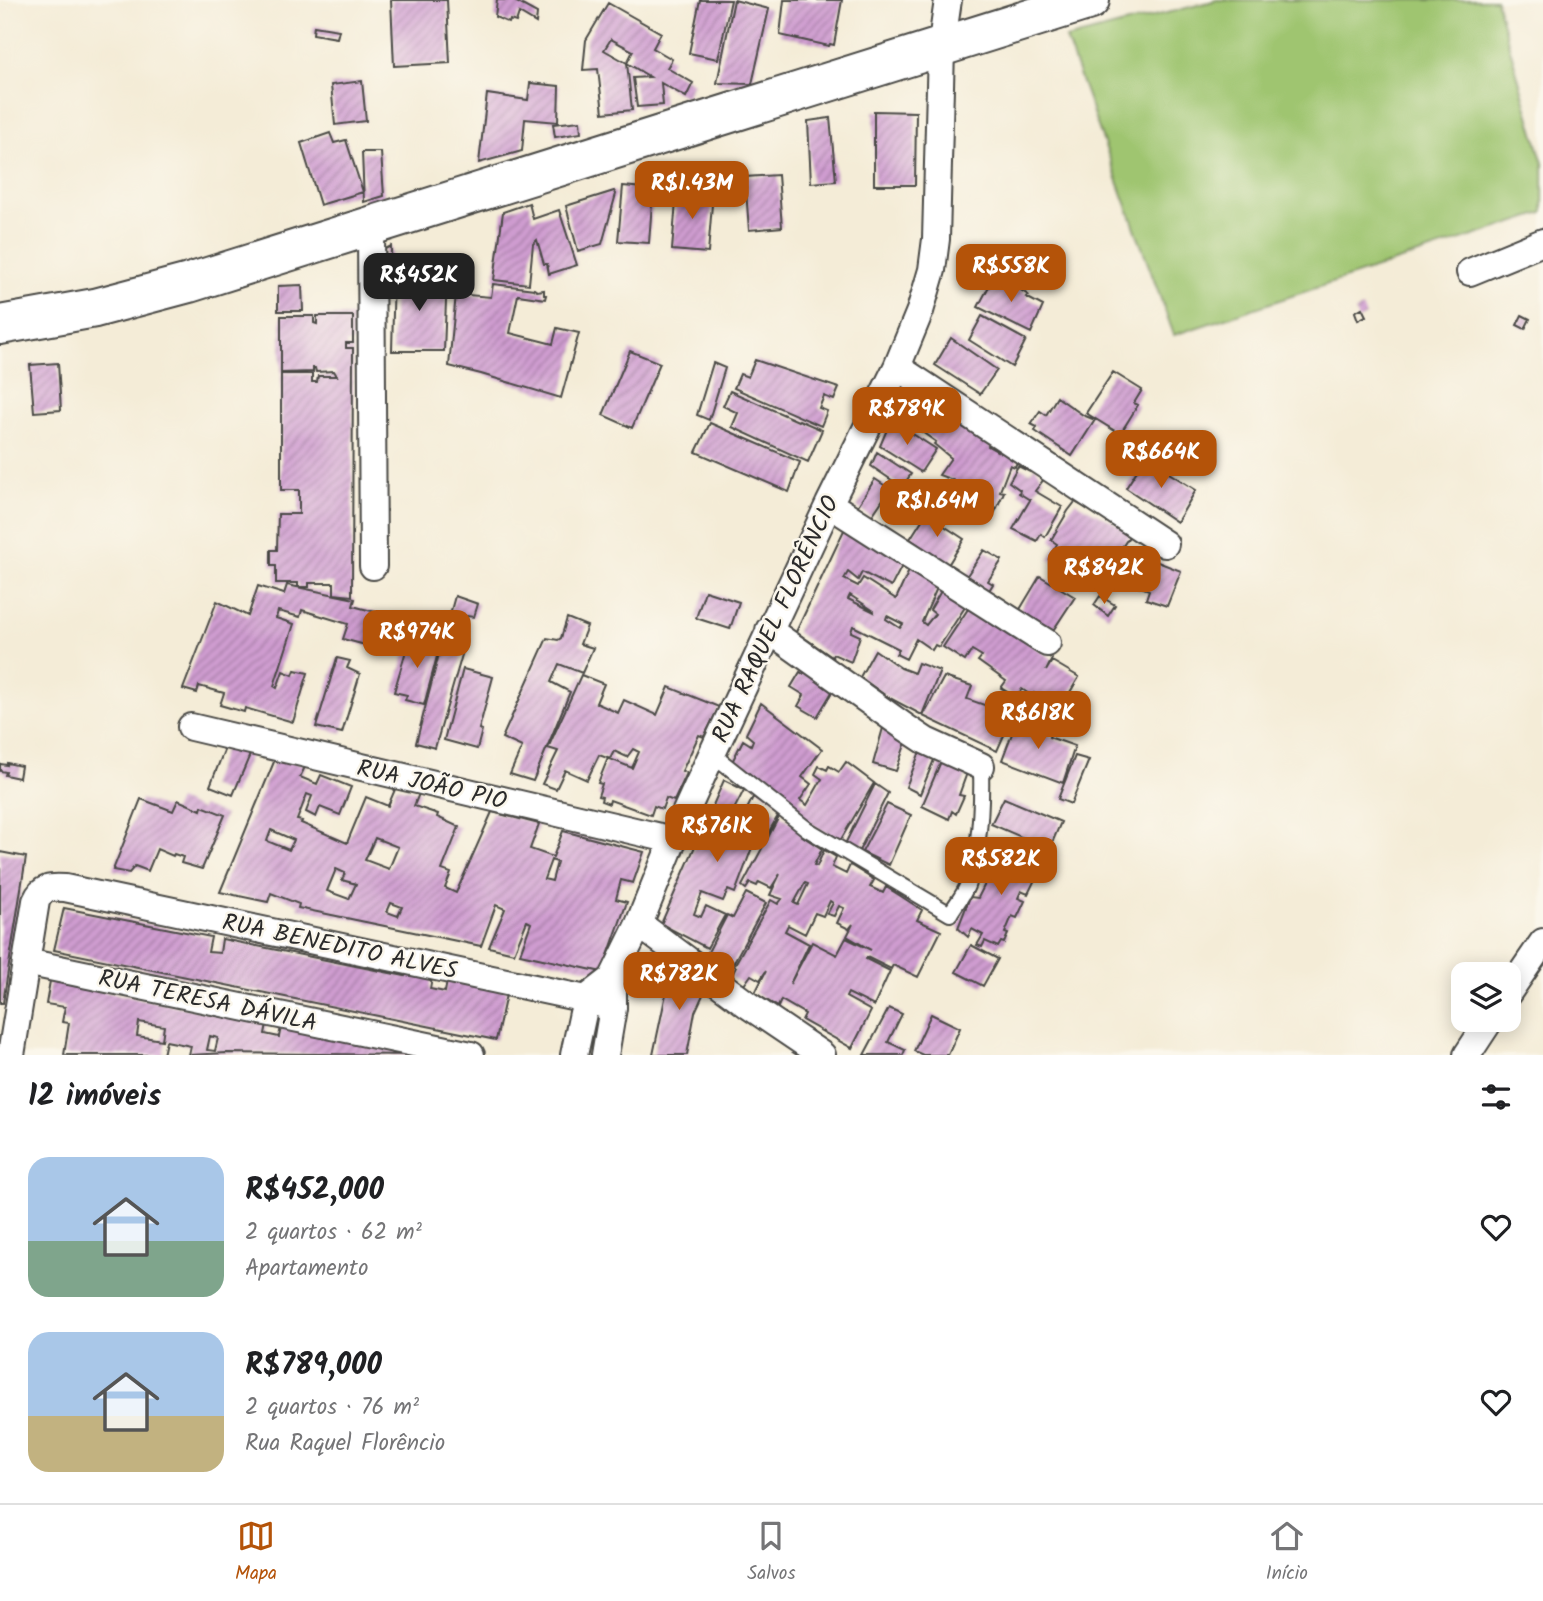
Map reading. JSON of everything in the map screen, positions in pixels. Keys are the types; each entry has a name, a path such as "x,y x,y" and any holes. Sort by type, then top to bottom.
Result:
{"main road":[{"path":"0,325 95,308 189,283 1090,0"}],"street":[{"name":"RUA RAQUEL FLORÊNCIO","path":"586,999 612,979 639,924 712,754 829,504 897,367 920,312 932,270 936,239 941,49 948,0"},
{"path":"371,226 373,566"},
{"path":"1470,272 1543,242"},
{"path":"897,367 1165,544"},
{"path":"829,504 1047,643"},
{"path":"769,630 926,741 981,766"},
{"name":"RUA JOÃO PIO","path":"191,727 673,840"},
{"name":"RUA BENEDITO ALVES","path":"26,962 39,894 50,887 65,888 586,999 613,1008"},
{"path":"639,924 748,1005 822,1055"},
{"path":"1521,974 1543,942"},
{"path":"11,1055 26,962"},
{"name":"RUA TERESA DÁVILA","path":"26,962 471,1055"},
{"name":"RUA RAQUEL FLORÊNCIO","path":"605,1055 613,1008 612,979"},
{"path":"574,1055 586,999"},
{"path":"1467,1055 1482,1032"}],"lane":[{"path":"712,754 807,829 950,914 967,886 978,835 981,766"}],"green space":[{"path":"1217,0 1496,0 1543,164 1543,213 1174,335 1066,39"}],"building":[{"path":"391,0 447,0 450,63 394,66"},
{"path":"497,0 513,0 537,13 536,23 519,13 516,22 510,20 509,23 495,17"},
{"path":"700,0 731,0 718,59 689,53"},
{"path":"734,0 769,9 752,84 717,83"},
{"path":"784,0 842,0 834,45 780,35"},
{"path":"608,3 661,33 653,48 672,59 667,68 693,83 686,97 661,83 663,105 637,107 633,78 650,77 627,63 632,110 603,113 598,69 583,70 586,40","holes":["611,39 633,51 627,63 604,50"]},
{"path":"314,26 339,30 337,38 313,34"},
{"path":"362,81 366,121 335,125 331,85"},
{"path":"530,83 559,86 558,122 525,119 522,151 479,163 487,94 528,100"},
{"path":"874,111 916,112 915,185 874,185"},
{"path":"830,118 836,181 811,183 808,121"},
{"path":"580,121 581,133 555,137 553,124"},
{"path":"330,133 334,143 346,140 363,192 320,205 301,143"},
{"path":"362,152 381,152 384,196 364,202"},
{"path":"778,175 782,227 749,230 745,177"},
{"path":"623,186 653,189 649,243 618,241"},
{"path":"677,189 713,192 708,253 672,250"},
{"path":"614,191 616,194 602,244 578,251 566,206"},
{"path":"529,203 533,219 559,210 577,265 549,274 537,240 533,244 529,284 494,280 503,212"},
{"path":"391,246 391,261 386,262 385,249"},
{"path":"996,273 1028,295 1026,297 1043,306 1031,333 978,307"},
{"path":"394,274 447,275 444,351 392,351"},
{"path":"493,284 544,290 546,295 545,299 518,295 510,333 553,344 557,328 579,333 561,398 449,366 456,294 491,297"},
{"path":"302,285 303,311 278,311 278,286"},
{"path":"1362,308 1366,316 1358,320 1355,312"},
{"path":"1522,315 1530,319 1525,329 1517,325"},
{"path":"281,316 314,316 314,323 317,324 317,316 353,316 353,343 346,343 346,348 353,348 352,596 334,594 334,583 309,583 309,587 298,587 298,583 276,583 276,566 271,566 271,550 277,550 278,514 299,514 299,490 281,490 281,374 312,374 312,382 317,382 318,376 337,376 334,371 316,372 315,368 313,372 281,373"},
{"path":"982,316 1026,340 1012,367 969,340"},
{"path":"951,338 997,370 980,394 935,365"},
{"path":"630,351 660,363 632,428 603,415"},
{"path":"755,360 839,388 834,400 824,396 819,408 827,411 821,426 734,388 740,374 748,377"},
{"path":"58,363 61,410 34,412 30,365"},
{"path":"713,363 725,368 709,420 697,415"},
{"path":"1113,372 1142,390 1134,403 1138,405 1120,434 1086,413"},
{"path":"730,391 822,430 808,462 732,427 738,413 723,406"},
{"path":"919,396 943,414 948,408 992,437 988,446 997,451 1000,445 1019,456 1015,467 1010,465 1000,491 1004,492 990,517 976,512 974,517 956,510 958,502 952,498 956,484 953,480 939,475 951,458 934,444 936,442 905,420"},
{"path":"1057,397 1095,420 1072,456 1035,431 1037,427 1031,424 1040,411 1046,415"},
{"path":"891,420 936,449 921,472 880,446"},
{"path":"710,423 800,462 789,492 696,452"},
{"path":"877,452 911,474 902,487 871,466"},
{"path":"1145,458 1196,490 1177,522 1126,488"},
{"path":"1018,466 1030,472 1035,466 1044,479 1035,491 1062,507 1045,537 1041,534 1037,541 1013,529 1030,500 1009,482"},
{"path":"875,479 890,489 871,517 857,507"},
{"path":"1075,502 1132,532 1105,573 1099,578 1086,572 1080,583 1049,559 1057,544 1051,540"},
{"path":"926,514 964,539 948,565 910,539"},
{"path":"845,528 906,558 891,587 862,572 858,580 848,572 844,579 858,586 863,578 896,599 913,562 940,581 922,622 926,625 935,614 930,610 945,584 969,601 939,647 935,645 932,650 916,639 906,659 896,654 899,649 853,626 851,632 860,636 851,662 833,654 832,657 796,632","holes":["850,595 874,611 874,612 848,599","887,616 903,624 900,628 886,619"]},
{"path":"984,550 1002,560 988,581 993,584 988,592 966,577"},
{"path":"1127,550 1181,571 1167,606 1146,599 1149,590 1117,578"},
{"path":"1040,576 1075,597 1048,638 1016,616"},
{"path":"287,585 355,599 353,606 379,613 369,646 343,639 348,624 302,610 300,617 278,611 276,618 294,624 274,686 277,688 283,671 293,675 295,670 308,673 293,722 245,708 244,712 220,705 224,693 199,686 197,693 183,689 217,601 248,616 258,586 284,594"},
{"path":"705,591 739,602 730,629 696,618"},
{"path":"455,596 478,604 474,617 467,616 465,624 449,618"},
{"path":"1100,596 1115,605 1108,616 1094,605"},
{"path":"972,603 1052,659 1046,671 1052,661 1079,677 1060,709 1034,693 1032,696 1022,689 1016,697 1001,688 1006,681 978,661 982,656 972,650 965,661 943,647"},
{"path":"567,618 587,626 580,644 593,648 582,673 559,664 551,682 570,692 533,781 510,774 522,747 502,738 547,638 561,638"},
{"path":"444,635 466,641 435,748 416,743"},
{"path":"410,637 440,645 424,705 405,700 407,695 394,692"},
{"path":"875,650 901,668 914,673 918,663 940,671 922,715 886,696 860,677"},
{"path":"337,658 350,661 347,668 360,674 342,733 316,727"},
{"path":"811,664 838,682 817,717 798,706 804,695 791,687 800,672 803,674"},
{"path":"463,669 493,677 479,729 482,730 477,749 444,740"},
{"path":"581,675 604,684 596,703 618,713 624,700 657,715 669,687 719,707 704,737 699,735 682,771 687,773 674,801 666,798 662,809 654,806 651,815 610,800 609,804 601,801 602,797 598,796 602,784 598,783 608,758 599,755 587,780 565,770 556,789 542,784 558,751 548,748","holes":["633,749 639,752 632,768 610,759 614,751 627,757"]},
{"path":"944,677 972,686 967,699 1013,715 997,751 923,716"},
{"path":"761,703 822,749 802,777 811,784 800,800 807,805 822,779 815,774 819,766 827,770 829,766 839,772 846,762 874,783 840,841 799,817 730,766 743,740 751,745 753,740 746,734"},
{"path":"1018,718 1051,730 1049,737 1075,746 1063,783 1002,760"},
{"path":"883,728 908,736 896,771 873,764"},
{"path":"227,743 252,750 233,795 210,786"},
{"path":"921,749 936,755 920,794 906,787"},
{"path":"1075,756 1089,760 1071,804 1058,799"},
{"path":"276,757 306,765 300,777 317,784 321,775 351,787 340,815 320,807 316,817 306,812 312,796 307,794 297,820 347,843 366,797 388,806 396,787 420,791 414,806 438,814 437,817 459,827 442,870 451,873 445,888 456,893 492,812 539,824 530,849 553,857 563,831 644,852 633,883 621,880 616,899 627,902 602,972 520,954 531,923 527,921 514,953 489,947 505,909 496,905 481,946 298,908 299,904 271,893 268,902 220,892","holes":["271,830 294,840 289,850 267,841","375,838 398,847 389,869 365,860","551,860 557,862 552,881 544,879","336,869 345,873 342,880 356,884 349,899 327,891","391,903 402,907 398,916 387,912"]},
{"path":"942,759 968,770 959,795 964,796 956,814 952,811 949,819 922,806"},
{"path":"0,764 21,766 19,778 0,771"},
{"path":"724,780 744,790 724,829 735,834 753,797 779,814 760,847 753,845 735,893 728,890 723,901 702,893 694,914 701,917 706,906 725,915 707,948 661,924","holes":["703,840 716,845 715,848 702,844"]},
{"path":"875,784 888,793 859,851 845,844"},
{"path":"1004,798 1061,822 1046,857 1030,849 1033,842 991,824"},
{"path":"141,799 173,811 178,800 201,810 202,806 225,815 202,869 181,863 183,857 157,849 148,871 135,866 129,873 113,870"},
{"path":"887,804 911,815 889,865 862,852"},
{"path":"780,815 803,830 801,835 822,849 814,865 817,866 824,850 836,857 832,867 846,874 850,865 874,880 870,887 883,893 886,887 899,895 922,910 917,920 941,931 918,977 893,965 891,969 867,957 866,959 890,971 874,1006 848,993 846,997 871,1011 852,1048 802,1020 805,1014 781,1000 778,1007 755,993 766,971 760,980 751,975 744,985 731,977 736,967 734,966 771,900 778,904 782,899 770,895 780,874 771,888 759,882 757,886 750,883 746,889 742,886","holes":["805,883 808,884 798,905 794,903","830,901 833,903 827,914 834,916 839,906 844,908 837,923 849,929 853,924 847,936 871,950 846,938 837,955 812,942 790,984 809,944 785,931 788,925 805,934 815,913 823,916"]},
{"path":"1010,847 1027,857 1030,850 1045,859 1028,894 1021,891 1018,898 1025,901 1017,918 1012,916 1004,943 1001,942 998,947 985,941 982,947 977,945 983,935 972,929 968,937 958,928 970,897 978,898 994,866 998,868"},
{"path":"0,852 26,857 3,1003 0,1003"},
{"path":"746,893 766,903 730,969 706,956 727,915 733,918"},
{"path":"64,908 211,937 208,952 220,953 222,939 405,976 407,972 432,978 430,989 445,992 447,981 507,990 496,1040 54,950"},
{"path":"971,945 998,959 983,986 956,972"},
{"path":"673,961 708,984 695,1012 687,1055 653,1055"},
{"path":"50,981 267,1024 265,1034 279,1037 281,1027 418,1055 189,1055 191,1046 166,1041 163,1055 64,1055 69,1023 62,1022 65,1007 46,1004","holes":["139,1022 164,1026 162,1040 137,1036","210,1036 218,1038 215,1051 207,1050"]},
{"path":"889,1008 902,1014 888,1042 905,1050 903,1055 864,1055"},
{"path":"931,1014 960,1028 948,1055 923,1055 914,1051"}]}
